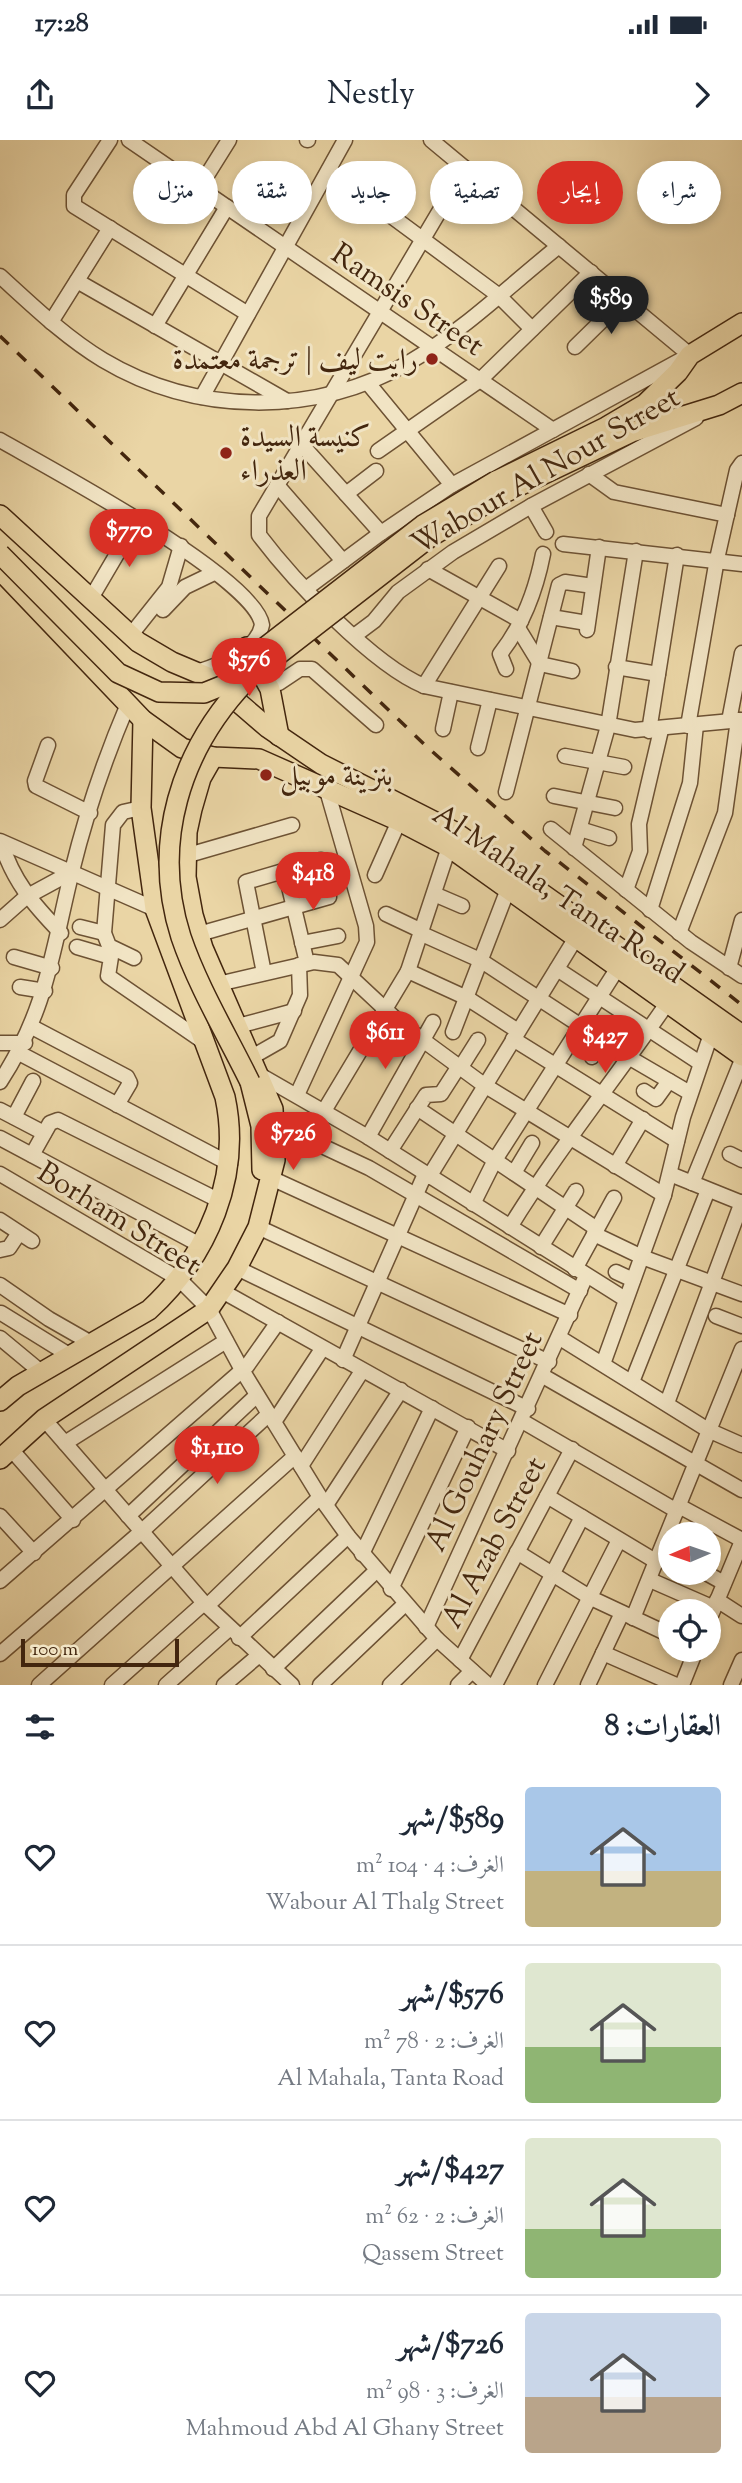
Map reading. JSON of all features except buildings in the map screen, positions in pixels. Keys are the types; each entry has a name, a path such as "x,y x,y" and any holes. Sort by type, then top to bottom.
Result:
{"main road":[{"name":"Wabour Al Nour Street","path":"690,355 742,323"},
{"path":"0,539 122,663 155,678 191,682 220,676 240,667 423,525 499,487 645,404 678,372 690,355"},
{"name":"Wabour Al Nour Street","path":"719,405 741,398"},
{"path":"2,1456 44,1419 209,1309 237,1268 258,1227 275,1160 275,1124 255,1079 182,939 174,907 169,852 177,800 195,751 221,710 256,672 499,487 632,432 719,405"},
{"name":"Al Mahala, Tanta Road","path":"0,515 134,639 172,662 222,686 279,736 321,764 455,832 742,1035"},
{"path":"0,554 106,664 131,682 159,692 189,695 219,690 256,672"},
{"name":"Al Mahala, Tanta Road","path":"0,570 143,720 182,748 213,757 259,759 399,821 449,847 619,966 742,1058"},
{"path":"247,647 270,689 279,736"},
{"path":"0,1401 41,1372 149,1310 179,1279 202,1246 220,1201 230,1164 230,1122 205,1043 155,909 141,808 143,720"},
{"path":"213,757 196,792 185,856 190,900 198,934 252,1057 261,1126 262,1172 270,1182"}],"street":[{"path":"110,140 73,198 76,207 248,314"},
{"name":"Ramsis Street","path":"129,140 160,161"},
{"path":"216,161 229,140"},
{"path":"333,161 345,140"},
{"path":"431,140 456,161"},
{"path":"202,397 326,174"},
{"name":"Ramsis Street","path":"218,201 553,430"},
{"path":"155,326 227,207"},
{"path":"523,216 690,355"},
{"path":"402,224 498,295 532,329"},
{"path":"431,224 259,516 257,531 354,636 395,672 424,686 608,726 655,730 736,720"},
{"path":"51,322 110,228"},
{"path":"0,276 87,350 123,371 162,387 202,397 245,402 288,401 330,395 368,383 433,347 559,246"},
{"path":"377,451 480,380 591,272"},
{"path":"77,281 288,401"},
{"path":"575,347 624,299"},
{"name":"Wabour Al Nour Street","path":"307,588 452,485 690,355"},
{"path":"368,383 452,485"},
{"name":"Wabour Al Nour Street","path":"354,636 374,621 398,592 428,569 531,506 719,405"},
{"path":"0,440 181,546 254,607 262,618 261,632 247,647 221,663 197,672"},
{"path":"301,444 381,533"},
{"path":"650,910 687,792 692,726 717,559 739,466"},
{"path":"346,494 376,471"},
{"path":"589,474 614,492 727,515"},
{"path":"277,485 343,561"},
{"path":"531,506 546,532"},
{"path":"90,600 137,520"},
{"path":"563,544 717,559 742,564"},
{"path":"134,639 169,587 181,546"},
{"path":"551,617 587,626 599,547"},
{"path":"574,848 608,726 636,551"},
{"path":"506,669 500,654 519,625 534,589 542,554"},
{"path":"626,890 640,851 639,824 655,730 658,674 677,555"},
{"path":"424,686 499,566"},
{"path":"428,569 481,598 519,625 540,664 572,671"},
{"path":"134,639 177,594 214,573"},
{"path":"506,792 561,584 593,586"},
{"path":"679,933 724,813 742,653"},
{"path":"616,667 658,674"},
{"path":"279,683 300,669 312,670 360,718 376,725"},
{"path":"443,729 452,692"},
{"path":"478,748 490,700"},
{"path":"0,1082 22,1048 45,991 61,933 72,872 108,752 128,704"},
{"path":"48,745 35,780 37,786 90,813"},
{"path":"565,756 624,767"},
{"path":"297,1095 365,951 367,934 326,788"},
{"path":"554,796 615,808"},
{"path":"134,958 109,946 104,933 115,820 123,812 141,808"},
{"path":"375,875 399,821"},
{"path":"185,856 292,825"},
{"path":"551,829 679,933 736,972 742,920"},
{"path":"580,830 609,838"},
{"path":"1,841 155,909"},
{"path":"1,841 8,863 26,897 61,933"},
{"path":"324,1111 408,971 449,847"},
{"path":"264,973 246,882 321,860"},
{"path":"252,1057 280,1041 294,1011 307,994 302,943 285,870"},
{"path":"0,920 26,897 72,872"},
{"path":"453,1032 508,889"},
{"path":"434,894 462,906"},
{"path":"198,934 329,897"},
{"path":"386,914 480,960 630,1058 690,1093"},
{"path":"80,927 104,933"},
{"path":"302,943 338,936"},
{"path":"343,1360 415,1195 577,936"},
{"path":"77,947 111,957 108,976 205,1043"},
{"path":"14,957 52,968"},
{"path":"218,984 303,964 332,963 352,976 383,1010 484,1084 664,1195"},
{"path":"468,1201 492,1158 512,1133 619,966"},
{"path":"557,969 700,1063"},
{"path":"408,971 467,998 555,1065 677,1141"},
{"path":"20,988 45,991"},
{"path":"510,1227 569,1138 630,1058 668,1002"},
{"path":"238,1026 294,1011"},
{"path":"551,1025 559,1012"},
{"path":"368,1137 433,1022"},
{"path":"32,1027 127,1077 130,1083 117,1105"},
{"path":"603,1364 664,1195 690,1093 711,1034"},
{"path":"390,1151 428,1093 441,1094 478,1040"},
{"path":"592,1057 603,1040"},
{"path":"0,1043 22,1048 117,1105 230,1164"},
{"path":"692,1183 742,1058"},
{"path":"255,1079 297,1095 368,1137 580,1273 625,1298"},
{"path":"14,1117 33,1081"},
{"path":"645,1091 657,1099 669,1081"},
{"path":"417,1108 567,1208 595,1232 642,1257 742,1294"},
{"path":"0,1110 44,1133"},
{"path":"615,1166 643,1119"},
{"path":"32,1155 52,1120 58,1120 220,1201"},
{"path":"275,1124 369,1168 580,1291"},
{"path":"0,1138 202,1246"},
{"path":"514,1173 532,1143"},
{"name":"Borham Street","path":"0,1174 179,1279 209,1309 271,1418 348,1536 391,1589 437,1639 488,1685"},
{"path":"667,1403 741,1206 670,1174"},
{"path":"270,1182 570,1315"},
{"path":"632,1382 708,1190"},
{"path":"541,1247 576,1191"},
{"name":"Al Gouhary Street","path":"426,1627 560,1338 580,1291 580,1273 595,1232 614,1198"},
{"path":"0,1220 32,1241"},
{"path":"258,1227 549,1362"},
{"path":"0,1250 9,1248 19,1233"},
{"path":"237,1268 525,1415 572,1449 678,1509 742,1541 717,1599"},
{"path":"616,1272 633,1280"},
{"path":"0,1285 49,1319 91,1343"},
{"path":"222,1291 508,1451"},
{"path":"1,1313 69,1355"},
{"path":"716,1316 742,1326"},
{"path":"0,1581 242,1370 278,1322"},
{"path":"0,1338 41,1372"},
{"path":"560,1338 708,1430 742,1445"},
{"path":"65,1443 226,1341"},
{"path":"0,1654 271,1418 322,1349"},
{"path":"674,1522 742,1349"},
{"path":"39,1685 172,1566 298,1461 362,1371"},
{"path":"543,1376 742,1490"},
{"path":"112,1685 323,1501 401,1390"},
{"path":"128,1516 257,1395"},
{"path":"362,1554 432,1408"},
{"path":"44,1419 206,1604 289,1684"},
{"path":"391,1589 468,1427"},
{"name":"Al Azab Street","path":"460,1660 572,1449"},
{"path":"2,1456 73,1520"},
{"path":"547,1496 619,1540 658,1553"},
{"path":"0,1516 34,1553"},
{"path":"495,1685 582,1517"},
{"path":"166,1685 235,1633 348,1536"},
{"path":"545,1685 619,1540"},
{"path":"517,1552 591,1598 658,1629"},
{"path":"588,1685 603,1653 658,1565"},
{"path":"273,1669 376,1571"},
{"path":"650,1580 691,1599"},
{"path":"320,1685 405,1604"},
{"path":"721,1611 742,1616"},
{"path":"390,1685 437,1639"},
{"path":"603,1653 677,1685"},
{"path":"223,1685 258,1656"},
{"path":"731,1685 742,1660"},
{"path":"682,1685 691,1662"},
{"path":"458,1685 472,1671"}],"railway":[{"path":"0,336 426,746 545,851 742,1005"}],"place":[{"name":"رايت ليف | ترجمة معتمدة","path":"432,359"},
{"name":"كنيسة السيدة العذراء","path":"226,453"},
{"name":"بنزينة موبيل","path":"266,775"}]}
